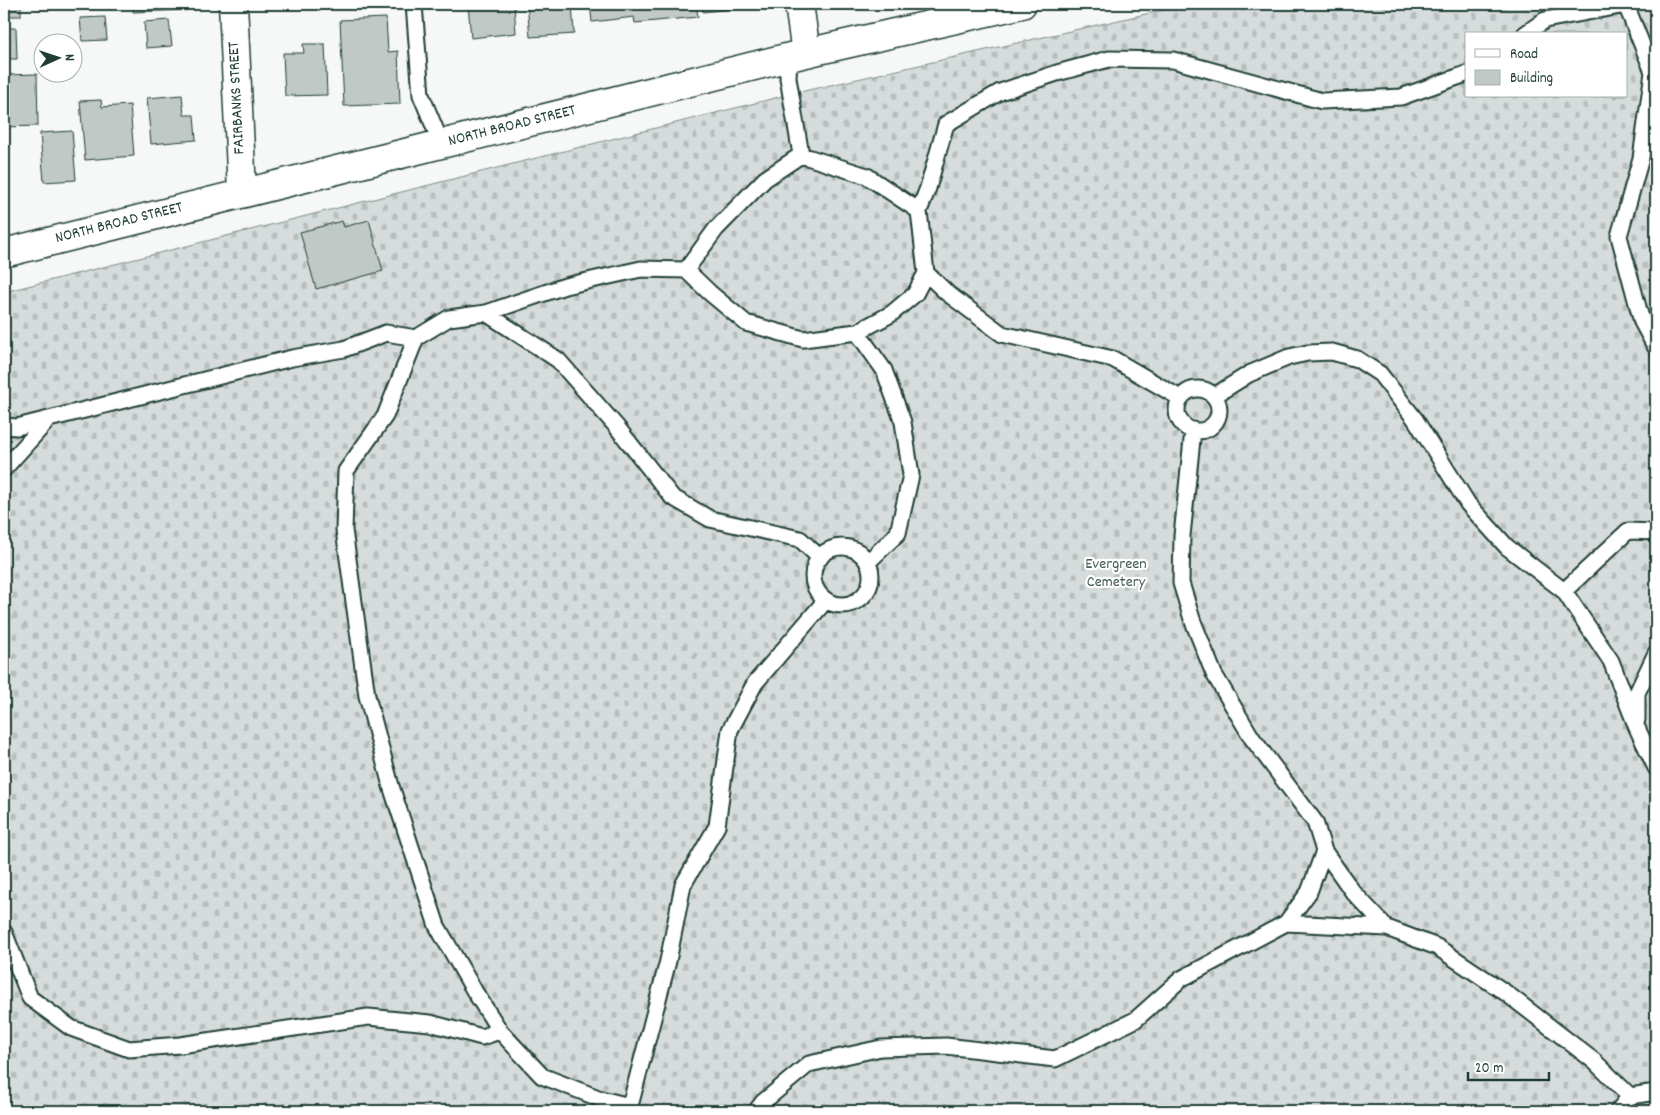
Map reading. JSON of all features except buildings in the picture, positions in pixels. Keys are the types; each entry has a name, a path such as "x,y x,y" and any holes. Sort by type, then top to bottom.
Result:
{"main road":[{"name":"FAIRBANKS STREET","path":"233,4 242,192"},
{"path":"797,55 799,4"},
{"name":"NORTH BROAD STREET","path":"4,248 242,192 797,55 1022,4"}],"lane":[{"path":"414,4 421,95 441,143"},
{"path":"1528,32 1545,20 1627,4 1652,72 1641,158 1619,236 1642,322 1656,348"},
{"path":"797,55 788,78 800,155"},
{"path":"826,600 755,682 730,730 717,826 683,885 668,961 632,1109 542,1076 500,1031 474,992 437,926 391,786 367,696 344,530 346,471 385,416 416,338 449,318 486,313 565,286 641,269 686,270 710,294 746,323 803,339 856,332 891,314 915,294 926,273 919,211 928,188 946,124 1000,92 1057,73 1109,59 1173,60 1322,102 1402,97 1465,74"},
{"path":"800,155 867,176 919,211"},
{"path":"686,270 716,229 765,179 800,155"},
{"path":"926,273 947,293 1002,334 1114,359 1180,398"},
{"path":"486,313 558,360 616,426 672,497 710,519 800,539 820,558"},
{"path":"856,332 884,370 904,422 911,475 898,533 868,562"},
{"path":"4,426 16,427 292,358 344,349 386,333 416,338"},
{"path":"1214,396 1249,374 1289,357 1308,353 1332,352 1357,359 1380,374 1415,419 1468,504 1507,547 1564,591 1611,661 1636,728 1656,768"},
{"path":"1198,388 1214,396 1219,406 1216,420 1212,425 1200,431 1186,428 1178,418 1176,411 1180,398 1191,389 1198,388"},
{"path":"4,469 49,419"},
{"path":"1193,430 1182,536 1181,583 1192,619 1214,674 1252,738 1315,822 1324,851 1353,892 1388,928"},
{"path":"1564,591 1628,531 1656,532"},
{"path":"845,547 862,555 868,562 871,571 871,581 868,590 862,598 854,603 844,605 834,604 819,594 815,585 815,566 827,552 845,547"},
{"path":"1636,728 1637,693 1656,653"},
{"path":"756,1111 763,1102 809,1064 881,1048 946,1046 1055,1059 1135,1020 1181,979 1286,923 1309,892 1324,851"},
{"path":"1286,923 1388,928 1438,947 1506,993 1594,1061 1630,1096"},
{"path":"4,932 30,998 71,1028 129,1049 180,1045 368,1017 430,1023 482,1037 500,1031"},
{"path":"1618,1111 1630,1096 1656,1092"}],"green space":[{"name":"Evergreen Cemetery","path":"1190,4 1656,4 1656,1111 4,1111 4,292 791,94"}]}
